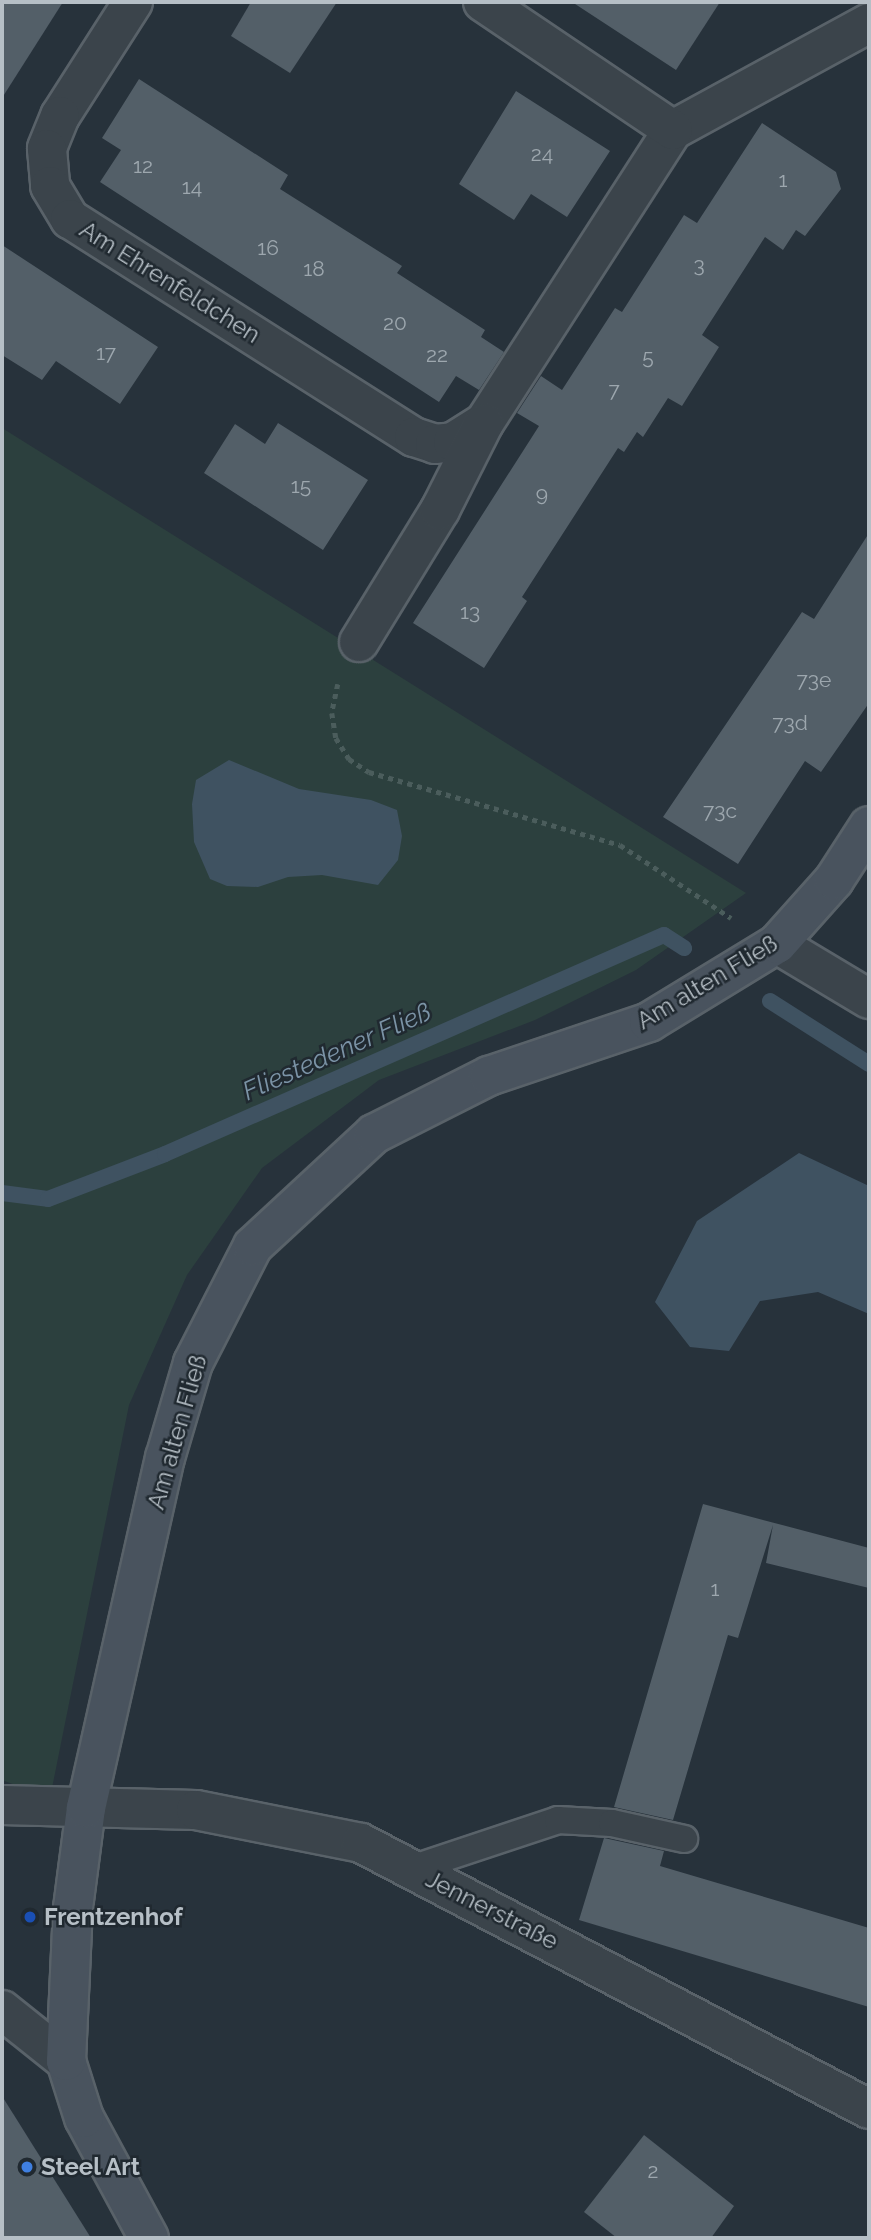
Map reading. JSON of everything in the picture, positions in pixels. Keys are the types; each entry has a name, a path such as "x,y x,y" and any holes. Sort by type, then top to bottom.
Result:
{"main road":[{"name":"Am alten Fließ","path":"149,2238 84,2118 66,2061 73,1908 86,1808 182,1398 193,1363 253,1246 374,1134 489,1076 649,1022 776,944 834,880 869,826"}],"street":[{"name":"Am Ehrenfeldchen","path":"133,2 60,116 47,149 50,186 70,219 414,437 453,442 484,423"},
{"path":"483,2 673,130"},
{"name":"Am Ehrenfeldchen","path":"359,642 440,510 484,423 673,130 869,23"},
{"path":"776,944 869,999"},
{"name":"Jennerstraße","path":"2,1805 196,1810 360,1843 869,2109"},
{"path":"2,2010 66,2061"}],"lane":[{"path":"411,1869 558,1820 612,1823 684,1839"}],"path":[{"path":"359,642 336,687 332,713 336,738 349,759 369,772 620,845 776,944"}],"green space":[{"path":"2,428 746,893 636,970 535,1020 379,1080 262,1168 187,1275 129,1405 50,1798 2,1780"}],"water":[{"path":"229,760 299,789 371,800 397,810 402,836 398,860 378,885 322,875 288,877 258,887 227,886 210,879 194,842 192,804 196,780"},
{"path":"799,1153 869,1186 869,1314 818,1292 760,1301 729,1351 690,1347 655,1302 697,1221"}],"building":[{"path":"2,2 63,2 2,98"},
{"path":"251,2 337,2 290,73 231,36"},
{"path":"572,2 720,2 676,70"},
{"path":"139,79 288,175 280,189 402,266 397,273 485,330 481,337 504,352 479,390 456,376 439,402 100,182 121,150 102,138"},
{"path":"516,91 610,151 567,217 531,194 514,220 459,184"},
{"path":"762,123 836,172 841,189 805,236 796,230 783,250 765,237 702,335 719,347 682,406 668,398 643,437 637,432 624,452 618,448 522,597 527,601 484,668 413,623 539,426 517,413 541,376 562,390 615,308 622,312 684,215 697,223"},
{"path":"2,245 158,347 120,404 56,361 42,380 2,355"},
{"path":"278,423 368,480 323,550 204,473 235,424 265,444"},
{"path":"869,533 869,703 821,772 805,761 738,864 663,817 802,612 814,619"},
{"path":"703,1504 869,1548 869,1588 766,1563 773,1525 738,1638 728,1635 673,1820 614,1807"},
{"path":"604,1838 664,1851 660,1866 869,1928 869,2007 579,1920"},
{"path":"2,2096 91,2238 2,2238"},
{"path":"644,2135 734,2206 711,2238 617,2238 584,2212"}],"waterway":[{"name":"Fliestedener Fließ","path":"2,1193 48,1199 165,1154 664,935 684,948"},
{"name":"Fliestedener Fließ","path":"770,1001 869,1064"}],"place":[{"name":"Frentzenhof","path":"30,1917"},
{"name":"Steel Art","path":"27,2167"}]}
